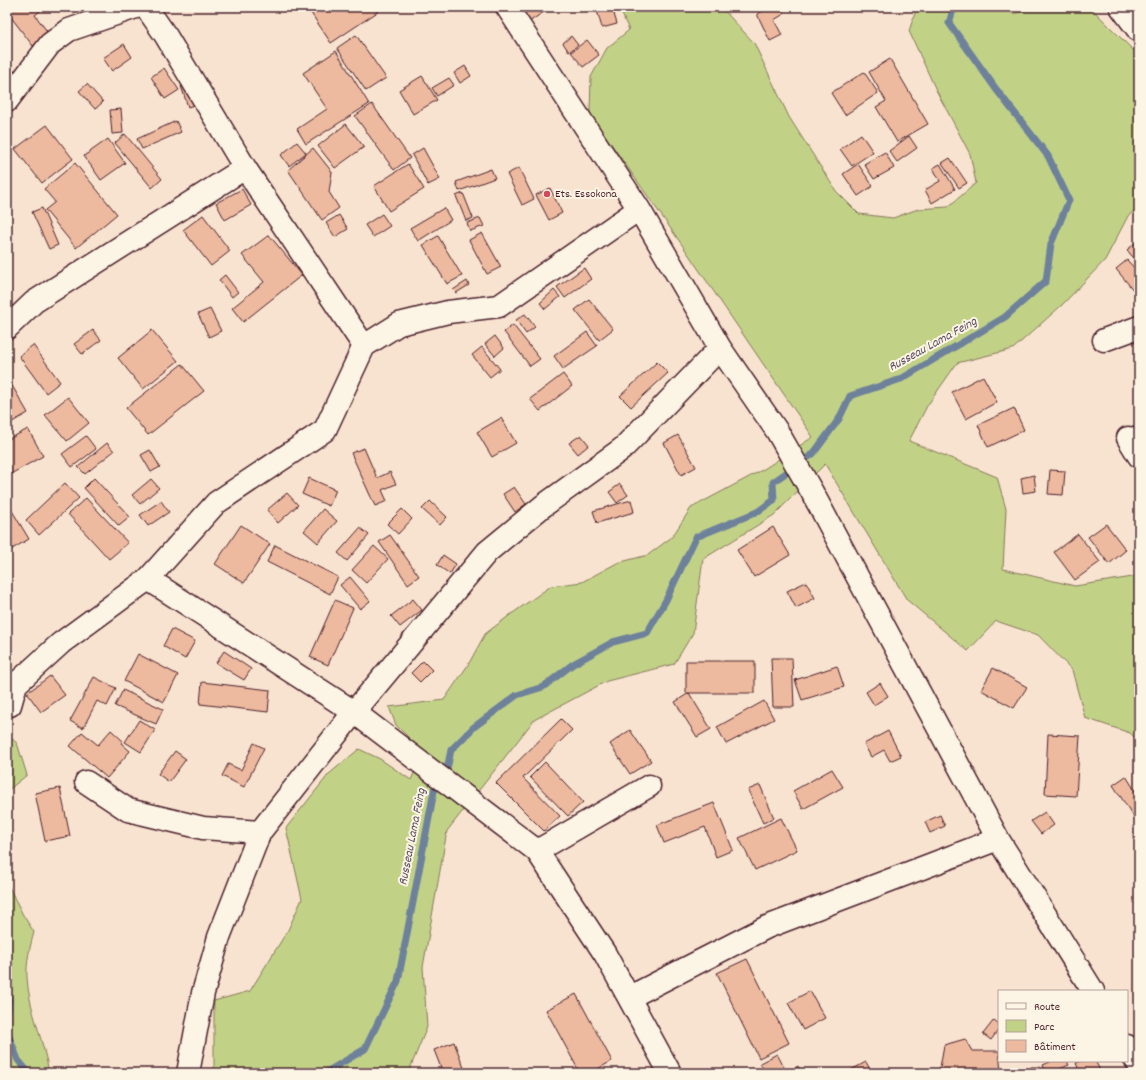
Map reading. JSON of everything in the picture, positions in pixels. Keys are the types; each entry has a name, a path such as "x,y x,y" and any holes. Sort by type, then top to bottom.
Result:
{"street":[{"path":"7,101 50,44 69,30 136,7"},
{"path":"146,7 166,36 245,168 364,346"},
{"path":"507,7 639,210 720,348 777,431 812,492 998,839 1092,990"},
{"path":"1121,7 1139,32"},
{"path":"7,328 34,302 245,168"},
{"path":"10,705 16,684 61,643 148,579 216,503 326,430 364,346 399,324 448,312 500,306 639,210"},
{"path":"1104,340 1139,327"},
{"path":"188,1073 204,993 219,937 260,832 354,712 487,552 544,506 622,449 720,348"},
{"path":"148,579 354,712 537,851 605,954 630,997 670,1073"},
{"path":"86,782 128,810 203,828 260,832"},
{"path":"537,851 649,786"},
{"path":"630,997 767,927 998,839"},
{"path":"1128,1048 1139,1065"}],"green space":[{"path":"619,7 721,7 754,43 789,117 836,191 859,214 893,218 918,209 948,207 976,183 970,154 936,90 909,31 917,7 1009,7 1013,14 1038,7 1090,7 1139,56 1139,207 1128,216 1105,260 1063,304 1013,349 957,363 927,406 909,441 997,477 1006,509 1003,569 1075,586 1139,576 1139,742 1130,733 1085,718 1072,670 1038,635 996,621 968,651 907,600 825,464 774,515 703,559 693,633 674,664 607,681 534,720 447,831 423,967 427,1027 407,1073 214,1073 214,1001 250,991 288,930 302,899 286,828 329,774 359,749 380,759 411,780 423,752 396,725 389,707 444,700 468,665 485,634 510,615 551,586 582,582 617,563 648,555 672,537 691,508 764,469 813,437 678,239 590,114 591,77 607,48 629,30"},
{"path":"7,735 17,743 27,775 7,791"},
{"path":"7,883 23,915 34,932 28,960 28,990 49,1073 13,1073 7,1056"}],"building":[{"path":"7,7 45,7 35,15 49,34 33,46 7,12"},
{"path":"307,7 376,7 379,11 331,43"},
{"path":"519,7 551,7 529,22"},
{"path":"596,7 612,7 617,24 602,28"},
{"path":"771,7 781,7 784,14 774,20 782,35 770,41 757,14"},
{"path":"356,35 386,78 366,91 337,48"},
{"path":"571,36 578,45 569,52 563,43"},
{"path":"587,40 599,55 583,67 571,52"},
{"path":"124,44 132,57 112,71 103,58"},
{"path":"336,51 369,104 306,144 297,129 327,109 303,73"},
{"path":"890,59 928,124 897,142 876,107 886,101 869,72"},
{"path":"465,66 471,76 460,83 454,73"},
{"path":"164,68 179,90 165,99 151,77"},
{"path":"864,72 878,93 845,115 831,93"},
{"path":"422,76 437,100 413,114 399,90"},
{"path":"449,78 454,85 437,96 432,88"},
{"path":"190,83 197,104 188,107 181,86"},
{"path":"87,84 103,102 95,109 79,91"},
{"path":"372,104 410,158 394,170 355,116"},
{"path":"121,109 123,133 112,134 110,110"},
{"path":"176,121 181,132 142,149 137,139"},
{"path":"346,124 364,147 335,168 318,146"},
{"path":"47,125 73,159 42,183 15,149"},
{"path":"125,134 162,179 152,188 115,143"},
{"path":"861,134 873,152 852,166 840,149"},
{"path":"909,136 917,148 897,162 889,151"},
{"path":"108,139 125,163 101,180 84,156"},
{"path":"297,142 306,153 289,166 281,155"},
{"path":"313,148 332,172 329,192 339,208 322,220 288,170"},
{"path":"423,148 440,179 428,185 412,155"},
{"path":"885,152 894,168 874,179 864,164"},
{"path":"950,158 967,183 959,188 942,163"},
{"path":"75,163 117,214 76,248 45,210 55,202 44,189"},
{"path":"408,164 424,189 389,211 374,186"},
{"path":"858,164 873,186 858,196 843,174"},
{"path":"940,164 955,189 932,203 925,190 940,181 933,168"},
{"path":"519,168 534,199 522,205 507,174"},
{"path":"491,169 495,178 459,191 456,182"},
{"path":"550,188 562,213 549,220 536,195"},
{"path":"242,189 251,205 225,220 216,203"},
{"path":"463,193 473,218 466,221 456,196"},
{"path":"42,208 58,245 49,249 32,212"},
{"path":"444,208 451,220 418,241 410,228"},
{"path":"382,214 390,226 373,237 365,225"},
{"path":"203,215 230,251 211,266 183,230"},
{"path":"339,215 348,229 335,237 326,223"},
{"path":"480,218 484,226 470,231 467,223"},
{"path":"482,233 501,267 487,274 469,240"},
{"path":"269,235 302,275 243,322 232,308 264,282 242,255"},
{"path":"438,236 462,276 447,284 423,245"},
{"path":"1139,240 1139,261 1137,262 1127,250"},
{"path":"1127,260 1139,273 1139,297 1116,269"},
{"path":"584,268 591,279 565,298 557,287"},
{"path":"225,275 238,292 232,297 219,280"},
{"path":"467,281 469,285 456,293 453,290"},
{"path":"554,290 560,297 545,309 540,303"},
{"path":"589,299 613,329 599,340 575,310"},
{"path":"210,309 221,331 209,337 198,314"},
{"path":"525,314 535,327 526,334 516,320"},
{"path":"513,325 540,359 530,366 504,332"},
{"path":"93,330 101,340 82,354 74,344"},
{"path":"152,330 178,361 143,389 118,358"},
{"path":"587,332 597,346 563,369 554,356"},
{"path":"495,336 504,348 495,356 485,344"},
{"path":"33,345 60,382 46,393 19,356"},
{"path":"482,347 500,369 490,377 472,355"},
{"path":"657,362 668,373 631,407 620,396"},
{"path":"182,364 204,391 148,435 126,408"},
{"path":"563,374 572,386 540,411 530,399"},
{"path":"983,376 997,402 966,419 952,392"},
{"path":"7,377 28,413 7,425"},
{"path":"68,397 89,423 67,441 45,415"},
{"path":"1014,408 1024,430 988,447 978,425"},
{"path":"501,418 516,443 492,457 477,432"},
{"path":"28,429 43,456 7,476 7,440"},
{"path":"581,435 589,445 578,454 569,443"},
{"path":"678,435 696,467 681,475 664,443"},
{"path":"86,436 96,449 72,467 62,454"},
{"path":"107,443 114,451 85,474 78,467"},
{"path":"364,448 377,478 390,472 396,484 382,490 387,501 375,506 351,453"},
{"path":"150,450 160,467 151,472 141,455"},
{"path":"1050,470 1065,471 1063,495 1048,494"},
{"path":"1034,475 1036,491 1023,493 1021,478"},
{"path":"94,478 130,517 119,526 84,488"},
{"path":"309,478 336,490 329,506 302,494"},
{"path":"151,479 159,488 140,504 132,495"},
{"path":"65,483 79,498 39,535 26,520"},
{"path":"620,484 628,495 617,503 609,492"},
{"path":"514,487 526,504 515,512 503,494"},
{"path":"287,493 298,505 278,523 267,510"},
{"path":"86,498 128,543 109,559 68,514"},
{"path":"631,500 634,512 597,523 593,511"},
{"path":"161,501 169,512 148,526 140,515"},
{"path":"430,501 447,517 440,525 422,509"},
{"path":"11,509 29,539 7,552 7,512"},
{"path":"323,509 337,521 318,543 304,531"},
{"path":"402,509 412,519 398,534 387,524"},
{"path":"1106,524 1126,550 1109,564 1088,537"},
{"path":"241,525 270,544 244,583 215,564"},
{"path":"773,527 790,555 754,577 737,550"},
{"path":"360,528 369,535 347,561 338,553"},
{"path":"1078,534 1100,562 1075,580 1054,552"},
{"path":"390,535 419,576 408,584 379,542"},
{"path":"275,545 338,577 330,594 267,562"},
{"path":"374,546 388,559 366,583 352,570"},
{"path":"443,555 456,564 450,574 437,565"},
{"path":"350,577 370,601 360,609 340,585"},
{"path":"806,582 815,598 796,608 787,591"},
{"path":"413,599 422,610 400,627 391,616"},
{"path":"335,600 353,608 328,665 310,657"},
{"path":"172,629 195,641 185,659 163,646"},
{"path":"224,651 251,669 244,680 216,663"},
{"path":"138,654 178,675 164,702 124,681"},
{"path":"771,658 792,658 794,707 773,707"},
{"path":"423,661 432,670 420,682 411,673"},
{"path":"686,661 755,661 755,693 686,693"},
{"path":"837,666 844,687 802,700 795,680"},
{"path":"993,668 1027,687 1014,708 981,690"},
{"path":"50,676 65,695 41,712 27,693"},
{"path":"94,677 116,688 107,706 97,701 83,728 70,721"},
{"path":"202,682 270,690 268,712 200,704"},
{"path":"880,683 888,696 874,705 866,692"},
{"path":"123,690 163,709 156,724 115,706"},
{"path":"689,693 711,729 697,737 675,702"},
{"path":"764,701 774,719 726,744 717,727"},
{"path":"561,719 572,730 523,778 560,816 544,831 496,783"},
{"path":"139,720 155,730 141,752 125,742"},
{"path":"111,730 123,741 121,743 130,751 107,778 70,746 82,732 98,745"},
{"path":"630,730 651,761 630,774 610,744"},
{"path":"888,731 901,756 890,761 884,750 871,757 864,744"},
{"path":"1048,734 1080,736 1076,796 1045,794"},
{"path":"254,743 264,748 244,787 222,776 228,764 241,770"},
{"path":"175,751 186,759 169,782 158,774"},
{"path":"545,762 583,802 568,816 530,777"},
{"path":"832,769 843,787 803,809 793,791"},
{"path":"1126,776 1139,797 1139,821 1137,822 1113,785"},
{"path":"760,785 774,818 763,823 748,790"},
{"path":"60,788 70,836 45,841 35,793"},
{"path":"714,803 733,850 716,857 705,827 664,843 657,825"},
{"path":"1045,812 1054,825 1041,834 1031,821"},
{"path":"940,815 945,826 930,833 925,822"},
{"path":"781,818 797,850 755,870 739,838"},
{"path":"747,959 789,1043 759,1058 717,973"},
{"path":"810,991 825,1018 803,1030 788,1003"},
{"path":"576,994 612,1061 590,1073 580,1073 546,1010"},
{"path":"994,1020 998,1023 998,1030 991,1040 983,1034"},
{"path":"965,1039 972,1051 998,1051 998,1062 1000,1062 1001,1073 939,1073 944,1045"},
{"path":"454,1042 466,1073 443,1073 434,1050"},
{"path":"777,1054 787,1073 765,1073 760,1063"},
{"path":"866,1062 872,1073 850,1073 849,1071"},
{"path":"1050,1062 1068,1062 1069,1065 1050,1073 1046,1073 1043,1065"},
{"path":"1096,1062 1100,1070 1093,1073 1080,1073 1076,1063"},
{"path":"798,1066 802,1073 791,1073 790,1071"},
{"path":"1031,1067 1040,1067 1040,1073 1031,1073"},
{"path":"758,1068 761,1073 749,1073"}],"waterway":[{"name":"Russeau Lama Feing","path":"325,1073 365,1049 398,981 435,786 447,769 451,750 474,727 517,695 543,687 573,664 613,642 647,633 666,600 696,537 757,512 774,500 773,482 813,454 839,419 850,396 901,379 1005,317 1046,281 1051,244 1069,200 1048,156 996,89 949,23 954,7"},
{"name":"Russeau Lama Feing","path":"7,992 9,1000 7,1019"},
{"name":"Russeau Lama Feing","path":"7,1031 18,1060 29,1073"}],"place":[{"name":"Ets. Essokona","path":"547,194"}]}
